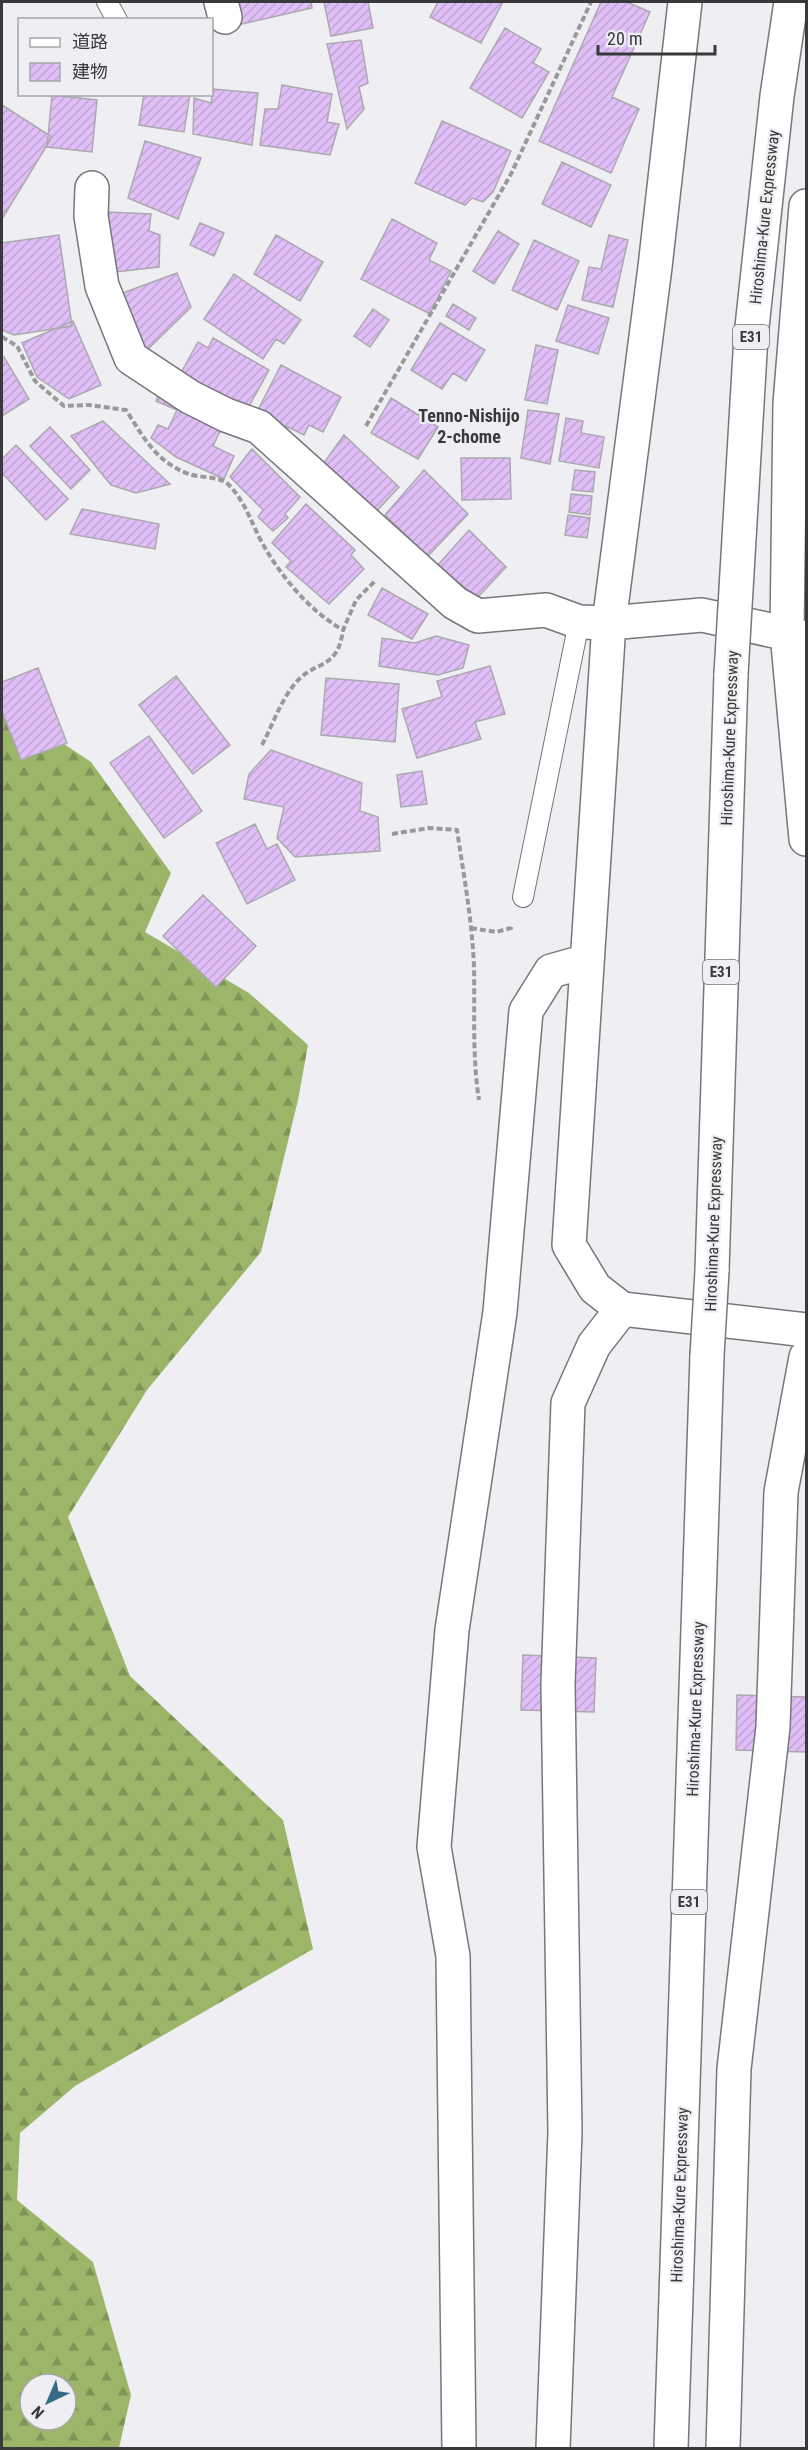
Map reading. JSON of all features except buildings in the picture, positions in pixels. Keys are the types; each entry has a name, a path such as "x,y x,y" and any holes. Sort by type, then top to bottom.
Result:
{"main road":[{"path":"685,2 654,267 594,623 587,961 569,1245 594,1288 621,1309 807,1330"},
{"name":"Hiroshima-Kure Expressway","path":"671,2448 731,674 752,336 777,96 791,2"},
{"path":"92,188 91,216 102,286 131,358 190,397 225,415 259,427 454,603 478,616 546,610 594,623 702,615 797,635"},
{"path":"807,206 790,404 797,635 807,839"},
{"path":"459,2448 453,1956 434,1847 451,1642 500,1312 526,1011 551,971 587,961"},
{"path":"553,2448 565,2132 558,1684 568,1403 594,1345 621,1309"},
{"path":"723,2448 734,2068 773,1727 782,1492 807,1357"},
{"path":"790,1445 807,1417"}],"lane":[{"path":"107,2 116,18"},
{"path":"524,897 594,623"}],"path":[{"path":"366,426 511,174 591,2"},
{"path":"2,337 17,346 35,381 64,406 89,405 126,410 146,442 160,459 189,474 225,482 242,498 270,557 295,589 334,625 343,630"},
{"path":"262,745 293,686 309,670 331,662 341,646 343,630 356,600 401,554"},
{"path":"392,834 429,828 456,830 470,906 474,968 474,1031 481,1108"}],"green space":[{"path":"2,703 91,762 171,873 145,932 249,993 308,1045 298,1100 261,1252 147,1390 68,1517 130,1676 283,1820 313,1949 75,2086 20,2133 17,2200 93,2262 131,2395 119,2448 2,2448"}],"district":[{"name":"Tenno-Nishijo 2-chome","path":"469,426"}]}
